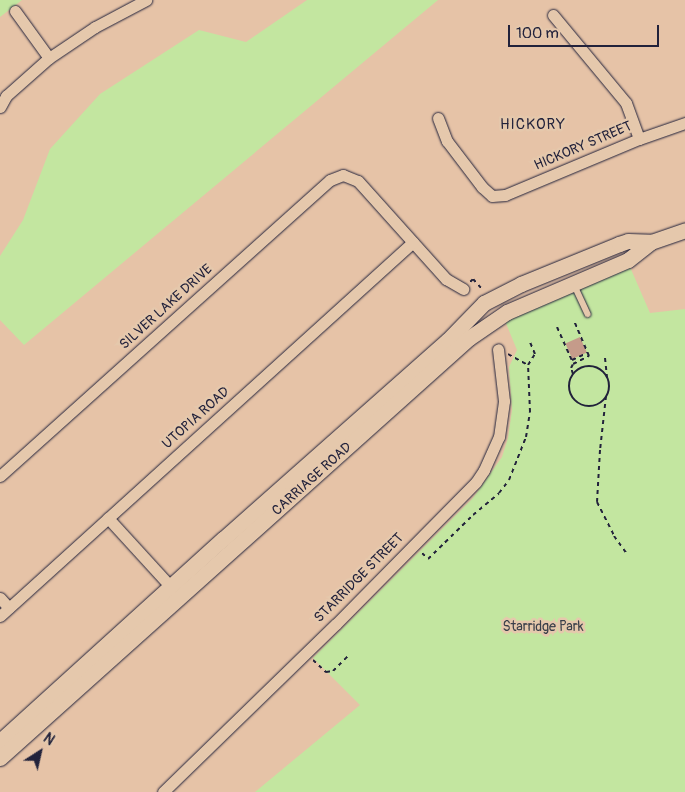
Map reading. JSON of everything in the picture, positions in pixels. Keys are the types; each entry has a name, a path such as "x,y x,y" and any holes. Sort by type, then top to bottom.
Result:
{"street":[{"path":"0,107 6,96 49,58 96,28 146,0"},
{"path":"15,11 49,58"},
{"path":"553,15 626,103 639,139"},
{"name":"HICKORY STREET","path":"438,118 447,141 482,187 492,196 505,196 639,139 685,122"},
{"name":"SILVER LAKE DRIVE","path":"0,476 330,180 343,175 358,181 413,242"},
{"name":"CARRIAGE ROAD","path":"445,351 469,338 507,312 628,260 651,242 685,230"},
{"name":"CARRIAGE ROAD","path":"0,758 48,706 445,351 484,303 521,284 628,241 651,242"},
{"path":"413,242 446,279 463,289"},
{"name":"UTOPIA ROAD","path":"0,616 413,242"},
{"path":"565,266 574,284"},
{"name":"STARRIDGE STREET","path":"163,792 306,653 476,482 484,470 499,437 504,401 498,349"},
{"path":"108,518 175,592"},
{"path":"0,598 9,608"},
{"name":"CARRIAGE ROAD","path":"0,741 48,706"}],"lane":[{"path":"574,284 588,314"}],"path":[{"path":"463,289 472,279 486,293"},
{"path":"573,374 571,366 588,356 574,320"},
{"path":"557,327 572,360 587,353"},
{"path":"513,356 528,365"},
{"path":"606,358 609,384 600,450 597,502 614,536 627,554"},
{"path":"606,396 602,402 590,406 577,402 570,392 569,385 573,374 579,369 591,366 598,368 607,378"},
{"path":"306,653 326,672 332,671 348,656"}],"green space":[{"path":"0,0 22,0 0,17"},
{"path":"307,0 438,0 24,345 0,320 0,256 23,220 50,149 100,94 199,30 246,42"},
{"name":"Starridge Park","path":"630,267 650,313 685,309 685,792 255,792 360,705 313,658 473,498 502,457 508,438 512,410 509,367 517,350 505,321"}],"building":[{"path":"580,337 587,353 572,359 565,344"}],"district":[{"name":"HICKORY","path":"533,125"}]}
